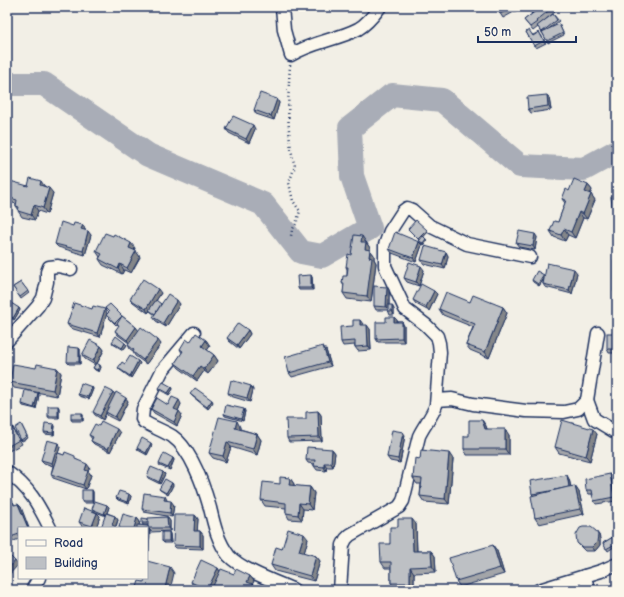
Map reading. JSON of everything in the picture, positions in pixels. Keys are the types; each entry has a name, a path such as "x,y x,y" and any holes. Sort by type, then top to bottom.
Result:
{"street":[{"path":"282,7 284,30 291,55 301,48 341,36 359,28 374,16 380,7"},
{"path":"340,590 343,545 346,539 350,535 399,507 403,501 419,436 422,428 434,413 437,400 440,352 439,343 437,336 426,325 405,309 385,266 385,245 390,231 402,211 407,208 412,210 430,226 467,244 530,257"},
{"path":"7,341 38,306 43,298 49,267 58,266 71,269"},
{"path":"194,333 162,371 143,409 142,419 144,422 172,436 185,450 195,467 205,490 212,518 221,544 230,557 267,579 294,590"},
{"path":"598,333 587,400 594,419 617,433"},
{"path":"437,400 452,399 526,411 564,412 578,409 587,400"},
{"path":"7,472 18,479 32,494 49,527"},
{"path":"539,590 617,564"},
{"path":"584,576 589,590"},
{"path":"32,590 38,579"}],"path":[{"path":"291,55 288,95 292,154 295,166 289,182 293,201 300,211 291,236"}],"building":[{"path":"496,7 513,7 500,14"},
{"path":"527,7 539,7 531,13"},
{"path":"541,7 552,8 530,27 524,20"},
{"path":"553,14 557,20 542,32 537,26"},
{"path":"559,24 563,33 547,41 542,32"},
{"path":"529,30 533,36 539,32 544,41 534,46 526,32"},
{"path":"260,93 277,99 271,116 254,110"},
{"path":"547,95 548,106 528,109 527,97"},
{"path":"233,116 253,125 246,139 226,129"},
{"path":"30,178 41,181 40,185 49,188 43,208 34,205 31,215 18,211 19,207 16,206 17,200 7,197 10,181 28,186"},
{"path":"574,179 588,185 585,192 591,194 583,214 579,212 571,232 564,229 561,235 550,231 554,221 558,222 566,200 562,199 566,189 569,191"},
{"path":"611,197 617,197 617,206 612,206"},
{"path":"416,220 427,230 418,239 408,229"},
{"path":"61,222 73,226 74,223 83,225 81,229 88,231 83,251 55,244"},
{"path":"519,231 535,234 533,246 516,243"},
{"path":"395,232 419,242 413,258 389,249"},
{"path":"105,233 113,236 114,234 131,243 129,248 136,251 127,268 120,264 118,269 99,259 102,254 96,251"},
{"path":"354,235 362,236 361,242 366,242 365,249 370,250 369,257 372,258 367,296 343,293 343,276 347,276 348,267 346,267 348,254 351,255"},
{"path":"423,236 426,239 423,243 419,241"},
{"path":"425,246 446,252 442,265 421,260"},
{"path":"614,260 617,260 617,291 614,291"},
{"path":"409,262 421,266 416,282 404,278"},
{"path":"547,263 574,269 569,290 543,284"},
{"path":"537,271 544,275 538,284 532,280"},
{"path":"311,275 311,288 298,288 297,276"},
{"path":"143,279 158,289 146,309 130,299"},
{"path":"21,282 28,291 20,297 13,287"},
{"path":"421,284 434,291 426,307 413,300"},
{"path":"374,286 387,287 386,307 374,306"},
{"path":"446,292 470,302 473,295 503,307 485,352 466,345 475,324 439,309"},
{"path":"168,294 177,300 163,323 153,317"},
{"path":"156,300 161,304 155,314 149,310"},
{"path":"8,301 19,308 13,318 7,315"},
{"path":"74,303 92,309 93,306 105,309 97,333 67,324"},
{"path":"110,304 122,316 115,323 106,315 109,312 105,308"},
{"path":"388,305 392,305 392,311 388,311"},
{"path":"122,316 136,327 127,340 115,331"},
{"path":"386,317 394,317 394,322 402,322 402,338 376,339 376,322 386,322"},
{"path":"353,320 360,320 360,325 367,325 368,346 355,347 355,341 341,342 340,327 353,326"},
{"path":"238,323 248,330 237,345 227,338"},
{"path":"141,327 158,340 143,360 133,352 134,350 128,345"},
{"path":"196,333 206,340 202,346 214,355 204,369 200,366 193,376 175,363 183,351 180,349 186,339 190,342"},
{"path":"607,333 617,333 617,349 607,349"},
{"path":"116,336 125,343 122,348 112,342"},
{"path":"90,340 101,346 93,361 82,355"},
{"path":"323,346 328,362 289,373 285,357"},
{"path":"68,347 79,348 79,362 67,362"},
{"path":"130,356 138,361 130,376 118,368 122,362 125,364"},
{"path":"96,363 100,365 97,370 93,368"},
{"path":"13,364 36,368 37,364 57,368 53,390 10,382"},
{"path":"231,380 251,386 247,398 228,393"},
{"path":"163,382 172,387 168,393 159,388"},
{"path":"81,383 92,387 88,397 78,394"},
{"path":"105,388 113,392 100,416 93,412"},
{"path":"195,388 212,400 207,407 190,394"},
{"path":"25,390 38,393 34,408 22,404"},
{"path":"116,392 126,398 115,417 106,412"},
{"path":"172,397 179,400 174,409 179,411 174,422 151,409 157,398 168,405"},
{"path":"226,405 244,409 241,419 224,414"},
{"path":"48,406 58,406 58,416 48,416"},
{"path":"318,411 319,437 287,438 286,419 306,419 306,412"},
{"path":"71,413 82,413 82,419 71,419"},
{"path":"219,417 237,421 235,428 257,434 253,449 227,442 223,456 209,453"},
{"path":"469,420 482,420 485,429 505,429 505,449 464,449 464,436 469,436"},
{"path":"562,420 593,429 586,456 555,447"},
{"path":"7,421 19,440 7,447"},
{"path":"101,421 117,429 108,449 91,441 93,437 89,435 95,424 99,426"},
{"path":"45,423 54,424 53,433 44,432"},
{"path":"21,424 27,436 21,440 15,428"},
{"path":"392,430 403,432 398,459 387,457"},
{"path":"142,438 151,443 146,453 137,448"},
{"path":"47,440 58,443 52,463 41,460"},
{"path":"307,447 332,449 331,463 324,463 324,467 314,466 315,460 306,460"},
{"path":"421,450 449,453 445,499 420,496 422,479 413,478 415,458 420,459"},
{"path":"65,452 75,456 75,459 87,464 85,470 88,471 83,485 51,474 58,453 64,455"},
{"path":"164,453 173,458 168,468 159,464"},
{"path":"151,467 163,472 159,482 147,476"},
{"path":"610,474 614,497 594,501 592,490 586,490 585,479"},
{"path":"567,475 569,487 532,494 530,481"},
{"path":"280,477 290,478 289,485 310,487 308,504 299,503 298,515 286,513 286,503 261,500 263,482 280,484"},
{"path":"165,479 172,483 166,493 159,489"},
{"path":"575,486 580,509 535,518 531,496"},
{"path":"82,490 92,490 92,501 82,501"},
{"path":"119,491 129,494 127,502 116,498"},
{"path":"144,493 165,496 164,500 171,501 170,513 142,509"},
{"path":"11,499 14,505 18,504 28,527 18,527 18,534 8,538 7,536 7,501"},
{"path":"95,501 107,505 104,514 92,509"},
{"path":"84,508 97,513 92,526 79,522"},
{"path":"106,513 115,516 112,525 116,527 101,527"},
{"path":"123,514 137,518 134,527 119,527"},
{"path":"174,515 195,515 194,531 200,531 200,546 173,545"},
{"path":"617,515 617,532 613,523"},
{"path":"167,517 168,528 148,528 148,518"},
{"path":"142,518 148,519 147,523 142,523"},
{"path":"398,519 412,519 413,551 431,551 432,566 410,567 410,583 391,583 391,562 381,562 380,544 390,544 390,527 398,527"},
{"path":"137,525 148,526 148,527 137,527"},
{"path":"591,527 598,535 597,542 592,547 582,547 577,543 576,535 580,528"},
{"path":"288,529 304,534 299,551 316,556 310,576 271,565 276,547 282,549"},
{"path":"162,532 169,532 169,541 162,541"},
{"path":"613,537 617,543 606,549 603,543"},
{"path":"493,545 500,568 456,581 449,558"},
{"path":"7,553 15,561 7,570"},
{"path":"201,560 218,568 207,590 191,582"},
{"path":"148,561 170,567 165,588 169,590 136,590 139,581 144,582 145,579 148,579"},
{"path":"221,569 234,574 236,569 250,576 247,582 255,585 252,590 216,590 212,588"},
{"path":"573,585 574,590 560,590"}],"waterway":[{"path":"7,84 44,84 148,155 263,204 301,252 322,256 370,228 352,176 350,128 392,95 442,100 520,166 584,169 617,151"}]}
